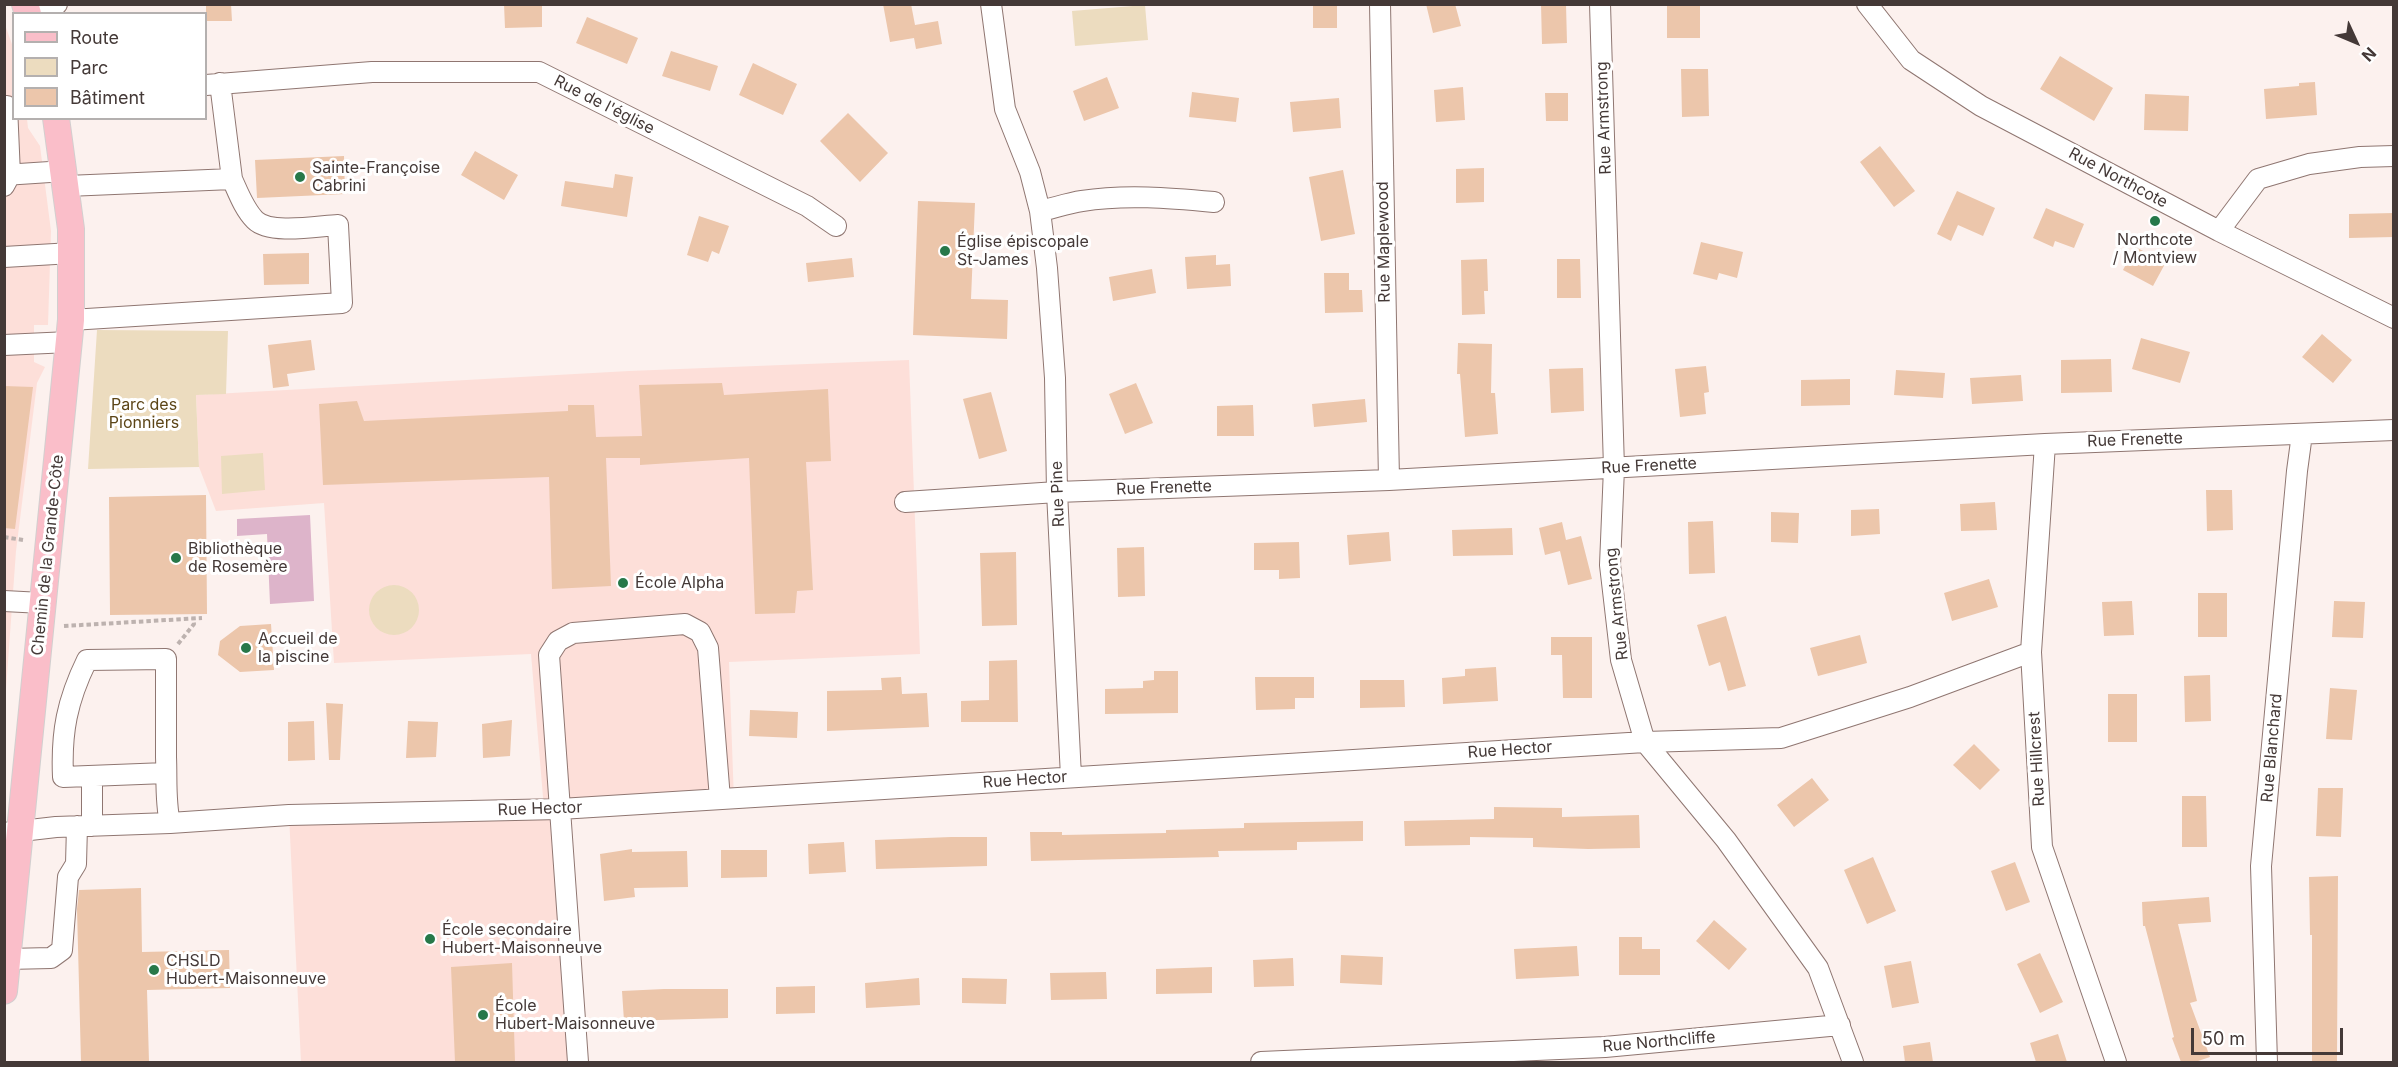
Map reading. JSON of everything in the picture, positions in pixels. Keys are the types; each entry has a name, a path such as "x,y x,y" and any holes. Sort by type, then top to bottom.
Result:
{"main road":[{"name":"Chemin de la Grande-Côte","path":"6,974 12,832 42,603 70,331 72,253 66,178 56,120"}],"street":[{"path":"27,10 57,4"},
{"name":"Rue Pine","path":"991,4 1005,109 1030,172 1040,211 1055,378 1057,492 1071,777"},
{"name":"Rue Maplewood","path":"1380,4 1389,480"},
{"name":"Rue Armstrong","path":"1600,4 1614,468 1610,564 1621,660 1645,742 1726,840 1818,968 1854,1062"},
{"name":"Rue Northcote","path":"1866,4 1911,60 1981,106 2219,231 2394,318"},
{"name":"Rue de l'église","path":"213,84 372,72 539,72 807,206 836,226"},
{"path":"4,345 70,331 342,303 338,225 278,229 258,223 247,209 232,179 213,84"},
{"path":"8,106 6,178 232,179"},
{"path":"2219,231 2258,179 2309,164 2360,157 2394,156"},
{"path":"1040,211 1081,201 1124,198 1214,202"},
{"path":"4,257 72,253"},
{"name":"Rue Frenette","path":"905,502 1057,492 1389,480 2045,444 2394,430"},
{"name":"Rue Blanchard","path":"2267,1062 2261,866 2302,434"},
{"name":"Rue Hillcrest","path":"2045,444 2031,652 2042,847 2116,1062"},
{"path":"4,601 42,603"},
{"path":"578,1062 549,655 558,641 573,633 685,624 700,632 708,648 720,799"},
{"name":"Rue Hector","path":"12,832 56,826 170,823 290,815 560,809 1645,742 1781,738 1910,697 2031,652"},
{"path":"166,773 63,777 64,724 70,700 87,660 166,659 166,773 166,808 170,823"},
{"path":"6,974 51,958 62,950 68,877 76,864 85,826 92,776"},
{"name":"Rue Northcliffe","path":"1262,1062 1605,1047 1840,1025"}],"path":[{"path":"4,537 23,540"},
{"path":"166,659 194,624 193,618"},
{"path":"64,626 202,618"}],"shaded area":[{"path":"4,22 12,44 12,120 27,120 28,128 40,146 51,231 48,325 34,325 34,362 45,367 37,383 16,551 5,703"},
{"name":"École Alpha","path":"909,360 920,654 729,662 734,801 560,809 571,1062 301,1062 289,815 544,809 531,654 334,663 324,503 216,511 199,467 196,395 629,371"},
{"path":"310,515 314,601 270,604 267,534 237,536 237,519"}],"green space":[{"path":"1145,5 1148,40 1075,46 1072,11"},
{"name":"Parc des Pionniers","path":"97,330 228,331 226,394 196,395 199,467 88,469"},
{"path":"263,453 265,490 222,494 221,456"},
{"path":"394,585 408,589 415,596 419,610 415,624 408,631 394,635 380,631 373,624 369,610 373,596 380,589"}],"building":[{"path":"206,4 231,4 232,21 207,21"},
{"path":"504,4 542,4 542,27 505,28"},
{"path":"883,4 911,4 915,25 938,21 942,44 916,49 914,38 890,42"},
{"path":"1313,4 1337,4 1337,28 1313,28"},
{"path":"1426,4 1455,4 1461,26 1433,33"},
{"path":"1541,4 1566,4 1567,43 1542,44"},
{"path":"1667,4 1700,4 1700,38 1667,38"},
{"path":"587,17 638,38 627,64 576,43"},
{"path":"671,51 718,66 710,91 662,76"},
{"path":"2060,56 2113,88 2094,121 2040,89"},
{"path":"753,63 797,84 783,115 739,95"},
{"path":"1681,69 1708,69 1709,116 1682,117"},
{"path":"1107,77 1119,108 1084,121 1073,91"},
{"path":"2315,82 2317,115 2266,119 2264,89"},
{"path":"1463,87 1465,120 1436,122 1434,90"},
{"path":"1192,92 1239,98 1236,122 1189,117"},
{"path":"1545,93 1568,93 1568,121 1546,121"},
{"path":"2145,94 2189,96 2188,131 2144,130"},
{"path":"1339,98 1341,128 1293,132 1290,102"},
{"path":"848,113 888,153 860,182 820,141"},
{"path":"1880,146 1915,191 1894,207 1860,162"},
{"path":"475,151 518,175 504,200 461,175"},
{"name":"Sainte-Françoise Cabrini","path":"344,156 345,194 257,198 255,160"},
{"path":"1484,168 1484,202 1456,203 1456,169"},
{"path":"1343,170 1355,234 1321,241 1309,177"},
{"path":"615,174 633,177 627,217 561,206 565,181 613,188"},
{"path":"1957,191 1995,208 1983,236 1958,225 1951,241 1937,234"},
{"name":"Église épiscopale St-James","path":"918,201 975,203 971,299 1008,300 1007,339 913,335"},
{"path":"2046,208 2084,224 2074,248 2055,241 2053,247 2033,238"},
{"path":"2394,213 2394,237 2349,238 2349,214"},
{"path":"699,216 729,226 719,254 712,251 708,262 687,255"},
{"path":"1701,242 1743,252 1737,278 1719,273 1717,280 1693,274"},
{"path":"2135,247 2166,262 2153,286 2123,270"},
{"path":"309,253 309,284 264,285 263,254"},
{"path":"1216,255 1216,265 1230,264 1231,286 1187,289 1185,257"},
{"path":"852,258 854,277 808,282 806,263"},
{"path":"1487,259 1488,291 1484,291 1485,314 1462,315 1461,260"},
{"path":"1557,259 1580,259 1581,298 1557,298"},
{"path":"1152,269 1156,293 1113,301 1109,277"},
{"path":"1324,273 1349,273 1349,290 1362,290 1363,312 1325,313"},
{"path":"2322,334 2352,360 2333,383 2302,357"},
{"path":"2141,338 2190,352 2180,383 2132,369"},
{"path":"311,340 315,370 287,374 289,386 273,388 268,345"},
{"path":"1458,343 1492,344 1491,393 1495,393 1498,434 1465,437 1460,374 1457,374"},
{"path":"2111,359 2112,392 2061,393 2061,360"},
{"path":"1706,366 1709,392 1704,393 1706,414 1680,417 1675,369"},
{"path":"1583,368 1584,411 1551,413 1549,369"},
{"path":"1896,370 1945,373 1943,398 1894,395"},
{"path":"2021,375 2023,401 1972,404 1970,378"},
{"path":"1850,379 1850,405 1801,406 1801,380"},
{"name":"École Alpha","path":"722,383 724,395 828,389 831,461 806,462 813,590 797,591 795,613 755,614 749,458 640,465 640,458 606,458 611,586 552,589 549,477 323,485 319,404 357,401 364,421 568,411 568,405 594,405 596,437 642,436 639,385"},
{"path":"1136,383 1153,423 1125,434 1109,394"},
{"path":"4,386 33,387 15,529 4,528"},
{"path":"991,392 1007,451 979,459 963,399"},
{"path":"1365,399 1367,422 1314,427 1312,404"},
{"path":"1253,405 1254,436 1217,436 1217,406"},
{"path":"2206,490 2232,490 2233,530 2207,531"},
{"path":"206,495 207,614 110,615 109,497"},
{"path":"1995,502 1997,530 1961,531 1960,504"},
{"path":"1879,509 1880,534 1851,536 1851,510"},
{"path":"1771,512 1799,513 1798,543 1771,542"},
{"path":"1713,521 1715,573 1689,574 1688,522"},
{"path":"1562,522 1566,540 1581,536 1592,579 1568,585 1560,551 1545,555 1539,528"},
{"path":"1512,528 1513,555 1453,556 1452,530"},
{"path":"1389,532 1391,561 1349,565 1347,535"},
{"path":"1299,542 1300,578 1279,579 1279,570 1254,570 1254,543"},
{"path":"1144,547 1145,596 1118,597 1117,548"},
{"path":"1016,552 1017,625 982,626 980,553"},
{"path":"1989,579 1998,607 1952,621 1944,593"},
{"path":"2198,593 2227,593 2227,637 2198,637"},
{"path":"2132,601 2134,635 2104,636 2102,602"},
{"path":"2334,601 2365,602 2363,638 2332,637"},
{"path":"1726,616 1746,686 1728,691 1720,662 1709,666 1697,625"},
{"name":"Accueil de la piscine","path":"271,624 274,670 240,672 218,655 220,641 240,626"},
{"path":"1860,635 1867,663 1818,676 1810,648"},
{"path":"1551,637 1592,637 1592,698 1563,698 1562,655 1551,655"},
{"path":"1017,660 1018,722 961,722 961,701 989,700 989,661"},
{"path":"1496,667 1498,701 1443,704 1442,678 1465,676 1465,669"},
{"path":"1154,671 1178,671 1178,713 1105,714 1105,689 1143,688 1143,681 1154,680"},
{"path":"2210,675 2211,721 2185,722 2184,676"},
{"path":"901,677 902,694 927,693 929,727 827,731 827,691 882,690 881,678"},
{"path":"1255,677 1314,677 1314,698 1295,698 1295,709 1256,710"},
{"path":"1360,680 1404,680 1405,707 1360,708"},
{"path":"2330,688 2357,690 2352,740 2326,739"},
{"path":"2108,694 2137,694 2137,742 2108,742"},
{"path":"326,703 343,704 340,760 329,760"},
{"path":"750,710 798,712 797,738 749,736"},
{"path":"512,720 510,756 483,758 482,724"},
{"path":"314,721 315,760 288,761 288,722"},
{"path":"408,721 438,722 436,757 406,758"},
{"path":"1974,744 2000,770 1980,790 1953,765"},
{"path":"1812,778 1829,800 1794,827 1777,805"},
{"path":"2318,788 2343,788 2341,837 2316,836"},
{"path":"2182,796 2206,796 2207,847 2182,847"},
{"path":"1494,807 1562,808 1562,817 1639,815 1640,848 1533,847 1533,838 1470,837 1470,845 1405,846 1404,821 1494,819"},
{"path":"1363,821 1363,841 1297,842 1297,850 1218,851 1219,857 1031,861 1030,832 1062,832 1062,835 1166,833 1166,830 1244,828 1244,823"},
{"path":"987,837 987,866 876,869 875,840"},
{"path":"844,842 846,872 809,874 808,844"},
{"path":"632,849 632,852 687,851 688,887 634,888 635,897 604,901 600,854"},
{"path":"721,850 767,850 767,877 721,878"},
{"path":"1873,857 1896,911 1867,924 1844,870"},
{"path":"2015,862 2030,902 2006,911 1991,871"},
{"path":"2338,876 2337,1062 2312,1062 2312,935 2310,935 2309,877"},
{"name":"CHSLD Hubert-Maisonneuve","path":"141,888 142,952 229,950 230,988 147,990 149,1062 81,1062 77,909 79,890"},
{"path":"2209,897 2211,922 2178,924 2197,1001 2190,1003 2210,1057 2195,1062 2181,1062 2172,1038 2174,1037 2145,926 2143,926 2142,902"},
{"path":"1714,920 1747,949 1729,970 1696,941"},
{"path":"1619,937 1642,937 1642,949 1660,949 1660,975 1619,975"},
{"path":"1577,946 1579,976 1516,979 1514,949"},
{"path":"2040,953 2063,1002 2040,1013 2017,964"},
{"path":"1341,955 1383,957 1382,985 1340,983"},
{"path":"1293,958 1294,986 1254,987 1253,960"},
{"path":"1911,961 1919,1003 1892,1008 1884,966"},
{"name":"École Hubert-Maisonneuve","path":"512,963 515,1062 455,1062 451,967"},
{"path":"1212,967 1212,993 1156,994 1156,969"},
{"path":"1106,972 1107,999 1051,1000 1050,973"},
{"path":"919,978 920,1005 866,1008 865,983"},
{"path":"962,978 1007,979 1006,1004 962,1003"},
{"path":"815,986 815,1013 776,1014 776,987"},
{"path":"728,989 728,1018 624,1021 622,991"},
{"path":"2058,1034 2067,1062 2036,1062 2030,1043"},
{"path":"1930,1042 1933,1062 1905,1062 1903,1046"}],"place":[{"name":"Sainte-Françoise Cabrini","path":"300,177"},
{"name":"Northcote / Montview","path":"2155,221"},
{"name":"Église épiscopale St-James","path":"945,251"},
{"name":"Bibliothèque de Rosemère","path":"176,558"},
{"name":"École Alpha","path":"623,583"},
{"name":"Accueil de la piscine","path":"246,648"},
{"name":"École secondaire Hubert-Maisonneuve","path":"430,939"},
{"name":"CHSLD Hubert-Maisonneuve","path":"154,970"},
{"name":"École Hubert-Maisonneuve","path":"483,1015"}]}
